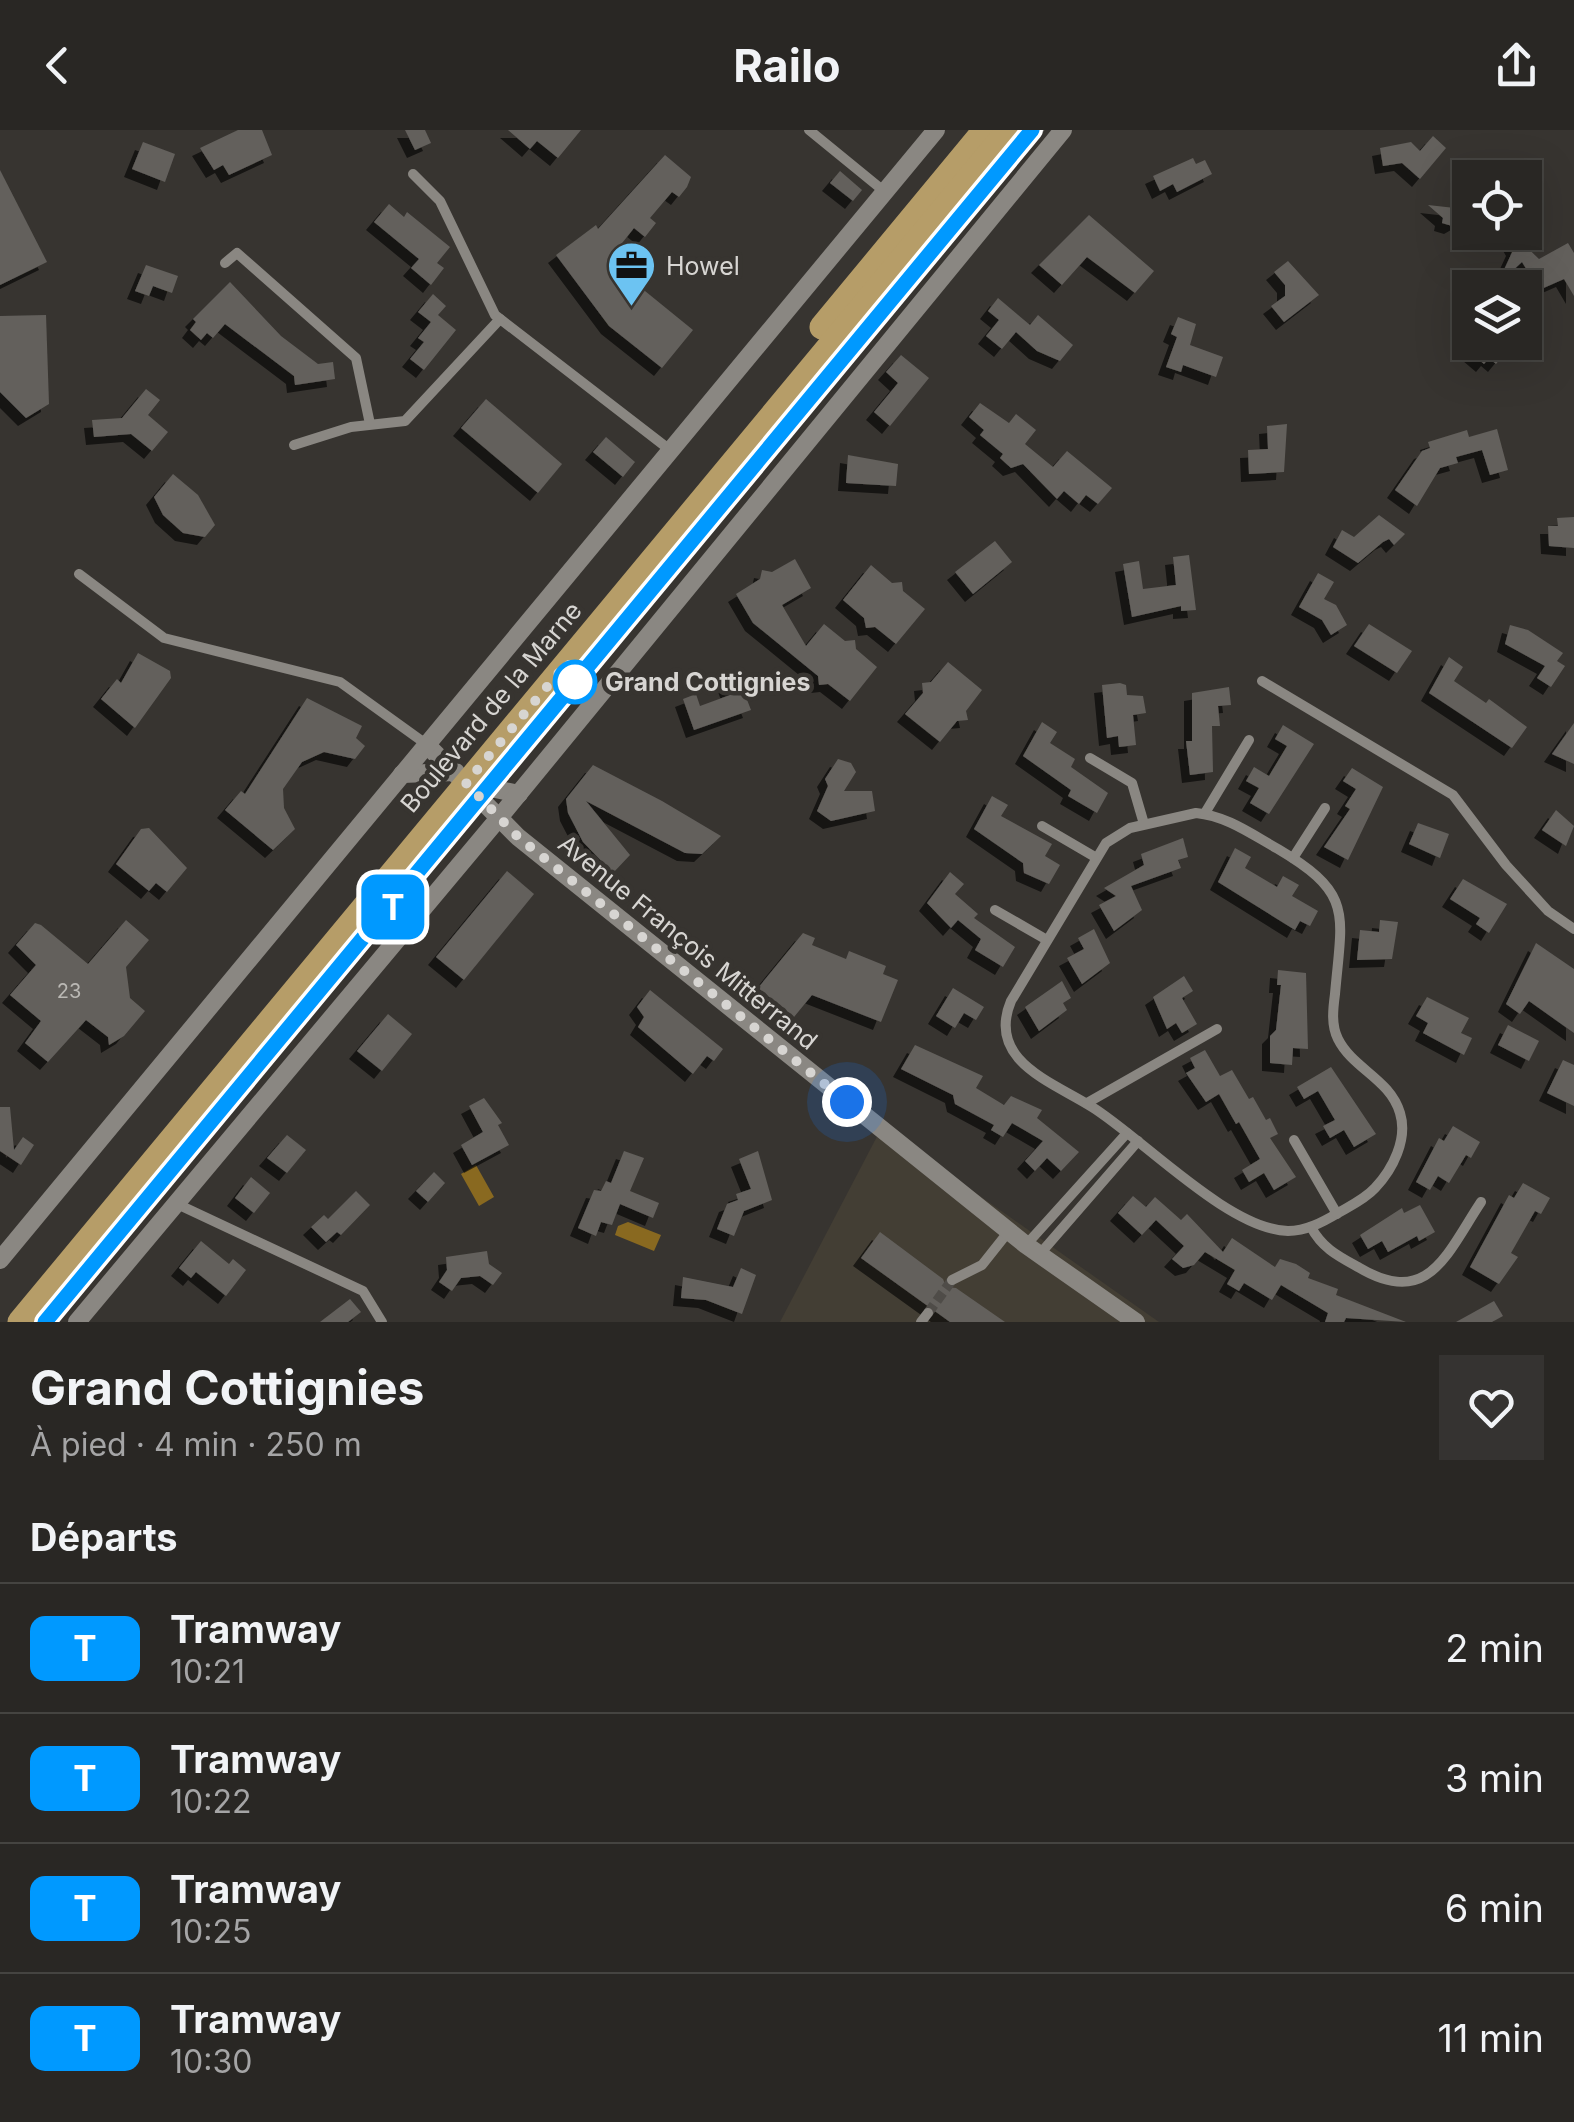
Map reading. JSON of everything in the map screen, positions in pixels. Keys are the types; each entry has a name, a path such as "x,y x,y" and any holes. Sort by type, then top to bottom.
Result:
{"main road":[{"name":"Boulevard de la Marne","path":"20,1322 985,130"},
{"name":"Boulevard de la Marne","path":"0,1321 1009,130"}],"street":[{"path":"809,130 884,192"},
{"name":"Boulevard de la Marne","path":"0,1260 936,130"},
{"path":"76,1322 498,820 1064,130"},
{"path":"413,174 440,200 500,319 670,450"},
{"path":"225,263 237,253 356,358 370,424"},
{"path":"294,445 370,424 404,420 500,319"},
{"path":"79,574 164,638 340,682 426,744"},
{"path":"1262,682 1453,795 1506,865 1548,911 1574,929"},
{"path":"1205,814 1249,740"},
{"name":"Avenue François Mitterrand","path":"426,744 498,820 1032,1250 1136,1322"},
{"path":"1090,758 1132,783 1144,824"},
{"path":"402,774 461,778 519,794"},
{"path":"1293,858 1324,808"},
{"path":"1186,813 1205,814 1224,818 1323,879 1336,905 1340,937 1335,1034 1352,1058 1385,1086 1403,1122 1399,1150 1382,1180 1367,1196 1311,1226 1285,1231 1256,1222 1193,1185 1086,1103 1022,1066 1008,1038 1007,1010 1095,857 1114,836 1144,824 1186,813"},
{"path":"1042,826 1095,857"},
{"path":"995,910 1048,940"},
{"path":"1086,1103 1217,1029"},
{"path":"1032,1250 1128,1133"},
{"path":"1294,1140 1337,1214"},
{"path":"1032,1250 1138,1142"},
{"path":"1311,1226 1323,1246 1347,1261 1385,1283 1407,1284 1433,1270 1481,1202"},
{"path":"176,1203 363,1291 382,1322"},
{"path":"952,1280 982,1266 1009,1231"}],"shaded area":[{"path":"882,1127 1159,1322 780,1322"},
{"path":"476,1165 494,1197 479,1206 461,1174"},
{"path":"628,1222 661,1235 654,1251 615,1235 618,1226"}],"building":[{"path":"238,130 262,130 272,155 229,175 223,165 214,170 200,148"},
{"path":"405,130 425,130 431,143 415,150"},
{"path":"508,130 581,130 558,158 537,141 530,149"},
{"path":"1433,136 1446,148 1420,179 1402,163 1383,166 1380,148 1411,142 1420,151"},
{"path":"143,142 175,154 165,182 132,169"},
{"name":"Howel","path":"665,155 691,177 687,187 679,197 672,192 650,218 656,223 645,237 634,228 615,252 645,291 693,330 662,368 609,326 556,255 596,225 598,229"},
{"path":"1193,158 1196,164 1205,160 1212,174 1177,192 1173,184 1160,191 1153,176"},
{"path":"0,170 47,262 0,285"},
{"path":"840,171 862,190 853,201 830,183"},
{"path":"389,204 404,217 407,212 450,247 437,263 444,268 431,285 411,268 419,259 374,222"},
{"path":"1428,205 1452,208 1452,226 1442,223 1443,218"},
{"path":"1089,215 1154,271 1135,293 1087,257 1062,285 1039,265"},
{"path":"1568,243 1574,253 1574,296 1564,279 1542,289 1542,270 1527,270 1522,262 1513,270 1504,270 1513,250 1530,250 1539,259"},
{"path":"1288,261 1319,295 1284,322 1271,306 1285,296 1285,285 1274,272"},
{"path":"146,265 178,276 172,293 153,286 149,296 135,291"},
{"path":"230,282 281,336 318,364 333,362 335,379 295,385 294,376 225,324 213,338 207,333 201,340 190,330 196,322 193,319"},
{"path":"433,294 446,306 438,315 456,330 424,370 410,359 424,342 418,338 431,322 418,312"},
{"path":"998,298 1030,325 1038,315 1073,345 1060,361 1037,351 1016,332 1002,349 986,336 999,320 988,311"},
{"path":"46,315 49,404 26,418 0,392 0,316"},
{"path":"1178,317 1196,324 1190,345 1223,357 1216,377 1183,365 1181,372 1166,367 1177,337 1171,334"},
{"path":"901,355 929,378 890,426 874,412 898,383 886,372"},
{"path":"146,389 160,400 148,415 168,432 152,451 131,434 94,437 92,420 122,418"},
{"path":"486,399 562,464 538,493 461,428"},
{"path":"980,403 1009,423 1016,414 1036,430 1025,444 1053,467 1067,451 1112,488 1098,504 1086,495 1079,504 1064,491 1057,499 1023,464 1011,468 1000,458 1003,454 980,435 984,430 969,417"},
{"path":"1287,424 1284,472 1249,474 1248,450 1268,449 1267,426"},
{"path":"1497,429 1508,470 1490,475 1482,450 1456,457 1458,463 1440,468 1417,506 1395,490 1422,451 1430,448 1428,442 1467,430 1469,437"},
{"path":"606,437 635,462 623,477 593,452"},
{"path":"848,455 898,464 896,486 846,483"},
{"path":"173,474 198,495 215,525 205,537 183,533 163,515 154,497"},
{"path":"1379,515 1405,534 1394,545 1389,539 1383,542 1358,563 1333,547 1342,530 1354,537"},
{"path":"1574,517 1574,548 1549,546 1548,526 1558,526 1557,518"},
{"path":"995,541 1012,562 973,594 955,572"},
{"path":"1189,555 1196,610 1181,611 1181,606 1132,617 1123,564 1139,561 1143,589 1176,585 1173,557"},
{"path":"795,559 811,588 782,605 806,646 824,624 845,641 855,640 856,649 877,667 850,701 828,684 819,685 818,676 753,623 736,594 760,579 762,570 772,572"},
{"path":"871,565 892,583 902,582 903,591 925,609 896,644 875,627 866,628 864,618 843,600"},
{"path":"1318,573 1334,582 1324,599 1336,605 1347,625 1331,635 1322,620 1299,607"},
{"path":"1369,624 1412,651 1397,673 1354,646"},
{"path":"1510,625 1528,630 1563,653 1557,661 1565,666 1551,687 1537,678 1545,666 1505,644"},
{"path":"138,653 170,671 171,678 135,728 101,699 117,679 121,683"},
{"path":"1449,657 1463,667 1454,681 1486,703 1489,699 1527,727 1512,748 1429,693"},
{"path":"948,662 982,690 966,711 968,720 957,721 940,742 905,714 923,693 922,683 931,682"},
{"path":"739,679 751,710 694,730 683,699 696,694 700,706 730,695 726,684"},
{"path":"1102,685 1126,685 1127,695 1143,696 1146,713 1133,715 1136,745 1119,747 1118,736 1107,738"},
{"path":"1229,687 1231,705 1218,706 1220,726 1212,726 1213,772 1190,775 1186,741 1192,741 1192,693"},
{"path":"307,698 362,726 356,738 365,746 355,759 324,752 302,762 283,789 284,808 295,829 273,850 225,810 241,791 245,794"},
{"path":"1042,722 1057,732 1050,743 1075,759 1071,767 1108,793 1097,813 1068,796 1071,790 1023,756"},
{"path":"1574,723 1574,764 1552,754"},
{"path":"1283,725 1314,744 1269,814 1250,803 1259,788 1246,781 1254,767 1269,776 1287,746 1275,739"},
{"path":"838,759 851,763 856,772 844,791 872,791 875,811 831,821 817,811 828,786 825,779"},
{"path":"593,765 721,836 702,854 685,853 586,801 630,855 613,873 583,842 568,813 566,799"},
{"path":"1352,768 1383,787 1348,860 1324,847 1350,809 1345,806 1356,789 1343,781"},
{"path":"992,796 1008,805 1001,816 1052,844 1045,856 1060,865 1049,884 1024,873 1023,863 974,829"},
{"path":"1556,810 1574,826 1566,846 1542,830"},
{"path":"1418,823 1449,834 1440,858 1409,844"},
{"path":"149,828 187,868 167,892 156,883 149,891 116,864 141,829"},
{"path":"1183,838 1188,857 1178,860 1181,868 1131,886 1142,910 1114,931 1099,905 1116,896 1104,888 1144,865 1141,854"},
{"path":"1235,848 1251,857 1245,868 1277,887 1283,876 1299,885 1292,896 1318,911 1310,926 1300,921 1295,930 1218,882"},
{"path":"507,871 534,894 464,980 436,957"},
{"path":"950,872 964,884 955,894 978,914 974,918 1015,947 1003,967 975,950 981,939 958,920 951,928 927,903"},
{"path":"1463,879 1507,904 1489,933 1476,924 1480,918 1450,899"},
{"path":"126,920 149,940 126,967 130,998 145,1011 124,1036 109,1045 108,1037 86,1020 48,1062 25,1043 41,1021 10,995 36,965 16,945 35,923 88,964"},
{"path":"1380,920 1398,922 1392,959 1357,960 1360,930 1379,932"},
{"path":"1094,929 1110,963 1082,984 1067,958 1084,949 1078,938"},
{"path":"803,933 815,938 812,945 846,959 849,951 886,966 883,974 898,980 881,1022 812,995 794,1017 758,988"},
{"path":"1536,943 1574,969 1574,1033 1529,1001 1520,1014 1506,1004"},
{"path":"1278,970 1306,973 1308,1049 1293,1048 1292,1065 1270,1063 1270,1036 1276,1030 1281,985 1277,985"},
{"path":"1184,976 1193,991 1182,998 1197,1024 1182,1033 1176,1023 1167,1029 1153,997"},
{"path":"1062,981 1071,998 1063,1003 1067,1010 1039,1031 1025,1007"},
{"path":"953,988 984,1007 976,1020 964,1013 955,1028 936,1016"},
{"path":"650,990 723,1049 714,1061 707,1056 693,1074 638,1027 644,1017 637,1007"},
{"path":"1427,997 1469,1018 1461,1033 1472,1038 1464,1055 1423,1033 1428,1023 1416,1016"},
{"path":"388,1014 412,1034 382,1071 357,1051"},
{"path":"1508,1025 1539,1041 1529,1061 1498,1045"},
{"path":"915,1045 983,1076 976,1088 1004,1105 1011,1096 1042,1110 1037,1118 1079,1152 1061,1171 1047,1158 1035,1171 1025,1161 1043,1141 1012,1123 1003,1137 991,1130 994,1125 955,1104 953,1095 901,1069"},
{"path":"1205,1050 1220,1076 1232,1070 1249,1099 1253,1097 1266,1120 1270,1118 1278,1134 1270,1138 1296,1177 1274,1190 1264,1173 1249,1182 1242,1170 1260,1159 1239,1122 1236,1124 1219,1094 1206,1102 1186,1073 1195,1068 1190,1058"},
{"path":"1563,1060 1574,1065 1574,1106 1547,1093"},
{"path":"1331,1067 1376,1134 1354,1147 1344,1130 1330,1138 1323,1126 1335,1120 1318,1091 1304,1099 1297,1087"},
{"path":"484,1098 502,1123 498,1125 509,1145 472,1165 461,1145 483,1132 469,1106"},
{"path":"0,1107 10,1107 14,1150 23,1137 34,1145 21,1165 0,1151"},
{"path":"1453,1126 1480,1142 1471,1158 1466,1155 1449,1183 1438,1176 1430,1190 1416,1182 1439,1138 1444,1141"},
{"path":"287,1135 306,1150 287,1173 267,1158"},
{"path":"624,1151 644,1158 630,1191 659,1203 653,1218 620,1204 612,1225 601,1222 596,1236 578,1228 594,1190 601,1191 606,1181 611,1183"},
{"path":"758,1151 772,1200 744,1211 734,1236 717,1229 727,1204 738,1200 736,1194 751,1189 739,1159"},
{"path":"434,1172 445,1183 428,1202 416,1191"},
{"path":"251,1177 270,1193 254,1213 235,1198"},
{"path":"1523,1183 1550,1198 1541,1214 1535,1211 1511,1253 1518,1257 1499,1284 1470,1267 1509,1195 1514,1198"},
{"path":"356,1191 370,1205 341,1235 337,1232 326,1242 311,1227 324,1215 328,1219"},
{"path":"1133,1196 1146,1207 1155,1197 1181,1220 1187,1214 1223,1252 1232,1238 1275,1267 1280,1259 1296,1264 1310,1273 1308,1278 1338,1289 1336,1295 1406,1322 1346,1318 1344,1322 1325,1322 1328,1313 1281,1285 1272,1300 1244,1283 1239,1291 1227,1284 1235,1270 1205,1252 1194,1265 1183,1268 1172,1259 1184,1246 1156,1220 1142,1235 1118,1213"},
{"path":"1420,1205 1435,1232 1419,1241 1417,1236 1388,1252 1382,1241 1368,1249 1360,1235 1402,1208 1404,1213"},
{"path":"880,1232 943,1279 946,1287 956,1288 1005,1322 950,1322 861,1258"},
{"path":"201,1241 229,1264 233,1259 246,1270 226,1296 196,1272 191,1278 179,1268"},
{"path":"487,1251 489,1264 502,1273 493,1285 480,1276 461,1278 452,1291 439,1282 447,1270 446,1257"},
{"path":"741,1268 756,1275 742,1314 706,1300 681,1298 683,1277 733,1287"},
{"path":"350,1299 361,1312 348,1322 320,1322"},
{"path":"1494,1301 1503,1316 1492,1322 1456,1322"}],"tunnel":[{"path":"928,1313 952,1280"}],"tram line":[{"name":"T","path":"45,1322 410,887 1032,130"},
{"path":"56,1322 1043,130"}],"place":[{"name":"Howel","path":"631,308"},
{"name":"Grand Cottignies","path":"575,682"}],"route":[{"path":"575,682 568,662 466,783 518,837 847,1102"}]}
